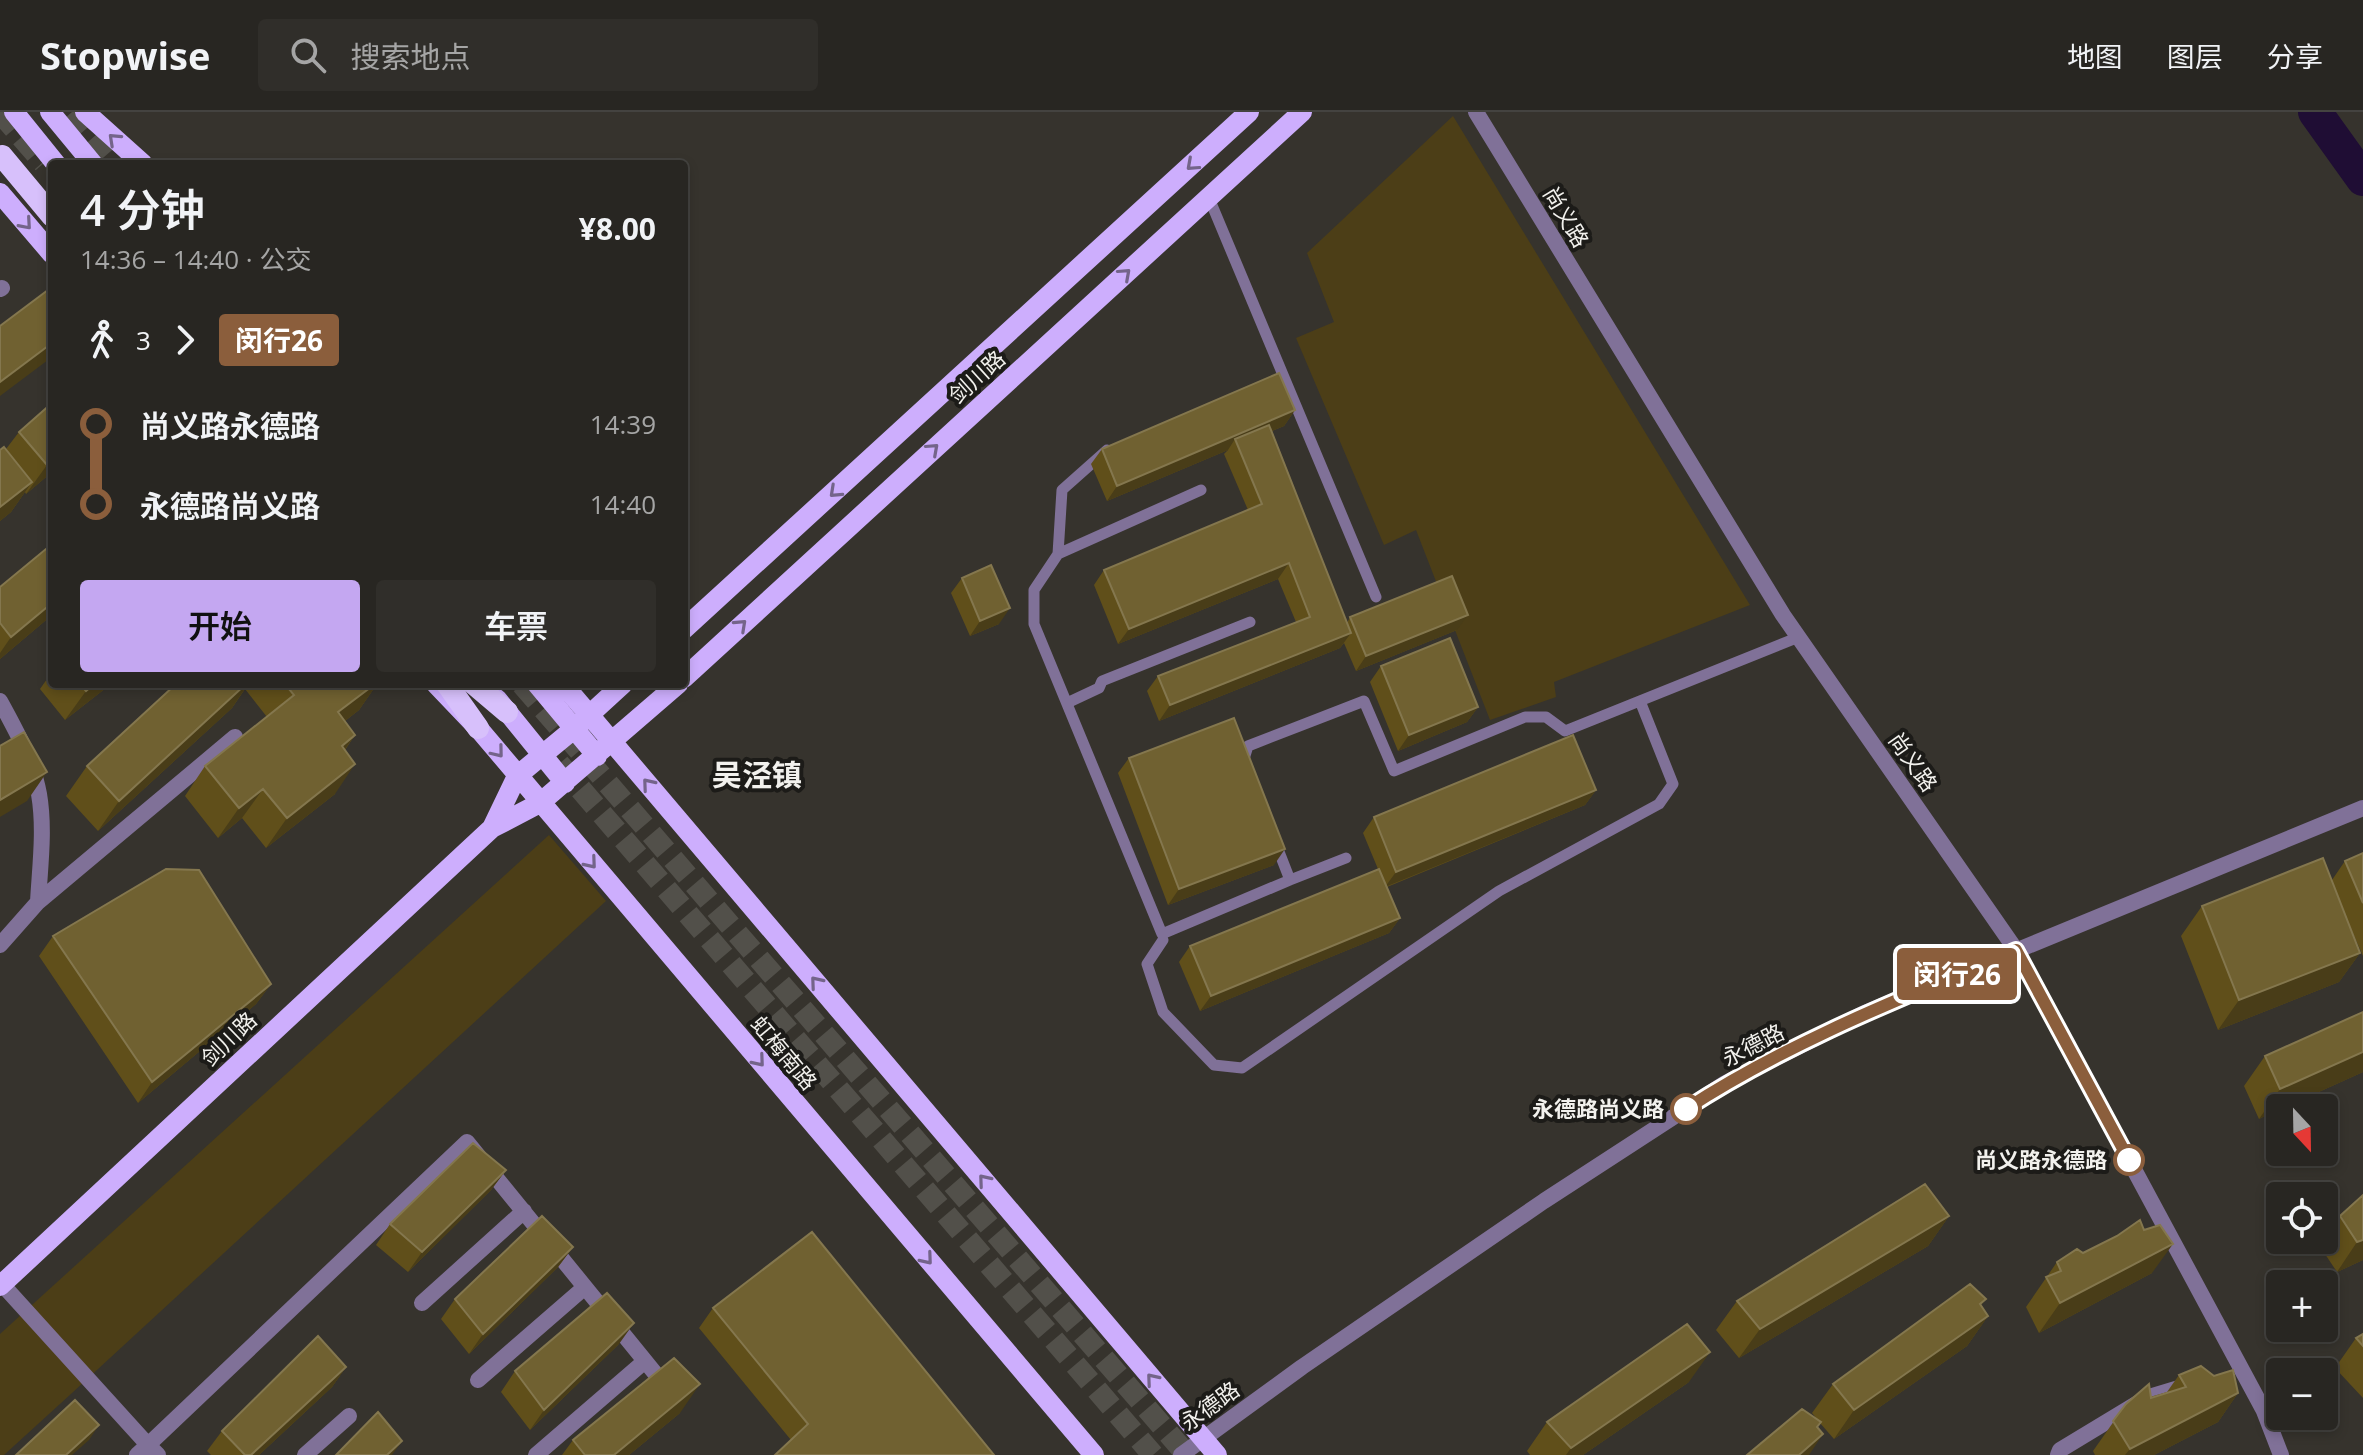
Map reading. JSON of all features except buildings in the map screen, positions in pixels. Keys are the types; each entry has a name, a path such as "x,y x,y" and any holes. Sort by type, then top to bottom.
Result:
{"highway":[{"path":"2,156 48,211"},
{"path":"450,688 478,728"},
{"path":"479,688 507,712"}],"main road":[{"path":"14,112 53,160"},
{"path":"50,112 90,160"},
{"path":"85,112 139,160"},
{"name":"剑川路","path":"688,625 1249,112"},
{"name":"剑川路","path":"688,674 1302,112"},
{"path":"1,196 48,249"},
{"name":"虹梅南路","path":"440,688 478,728 1094,1455"},
{"path":"488,688 565,783"},
{"path":"542,688 582,721"},
{"path":"565,688 582,721 604,749 1217,1455"},
{"name":"剑川路","path":"492,828 517,776 619,688"},
{"name":"剑川路","path":"1,1285 492,828 540,803 673,688"}],"street":[{"name":"尚义路","path":"1476,112 1799,637 2016,950 2235,1371 2264,1411 2281,1455"},
{"path":"0,701 22,741 39,792 42,832 38,902"},
{"path":"0,945 38,902 235,737"},
{"name":"永德路","path":"1181,1455 1302,1367 1544,1201 1724,1084 1865,1013 2363,808"},
{"path":"1,1285 148,1452 467,1142 677,1400"},
{"path":"422,1303 524,1211"},
{"path":"478,1380 585,1287"},
{"path":"536,1455 645,1361"},
{"path":"2058,1455 2069,1444 2146,1398 2201,1381"},
{"path":"305,1455 349,1416"}],"lane":[{"path":"1209,198 1376,597"},
{"path":"1269,380 1283,374"},
{"path":"1115,446 1101,452 1062,490 1058,554 1034,590 1034,624 1162,934 1346,858"},
{"path":"1058,554 1201,490"},
{"path":"1067,703 1099,688 1102,681 1250,622"},
{"path":"1249,772 1244,759 1248,746 1364,701 1394,771 1525,717 1546,717 1565,731 1799,637"},
{"path":"1163,940 1147,964 1163,1012 1214,1065 1242,1068 1499,891 1659,804 1673,784 1640,701"},
{"path":"1270,826 1290,880"}],"shaded area":[{"path":"1453,116 1750,605 1554,682 1556,697 1490,720 1416,530 1384,545 1296,338 1334,322 1307,253"},
{"path":"549,835 606,901 72,1393 4,1455 0,1455 0,1334"}],"waterway":[{"path":"2315,112 2363,179"}],"tunnel":[{"path":"0,112 44,163"},
{"path":"72,112 114,160"},
{"path":"525,688 1187,1455"},
{"path":"559,764 1153,1455"}],"bus line":[{"name":"闵行26","path":"1686,1109 1724,1084 1865,1013 2016,950 2129,1160"}],"place":[{"name":"永德路尚义路","path":"1686,1109"},
{"name":"尚义路永德路","path":"2129,1160"}],"district":[{"name":"吴泾镇","path":"757,776"}]}
